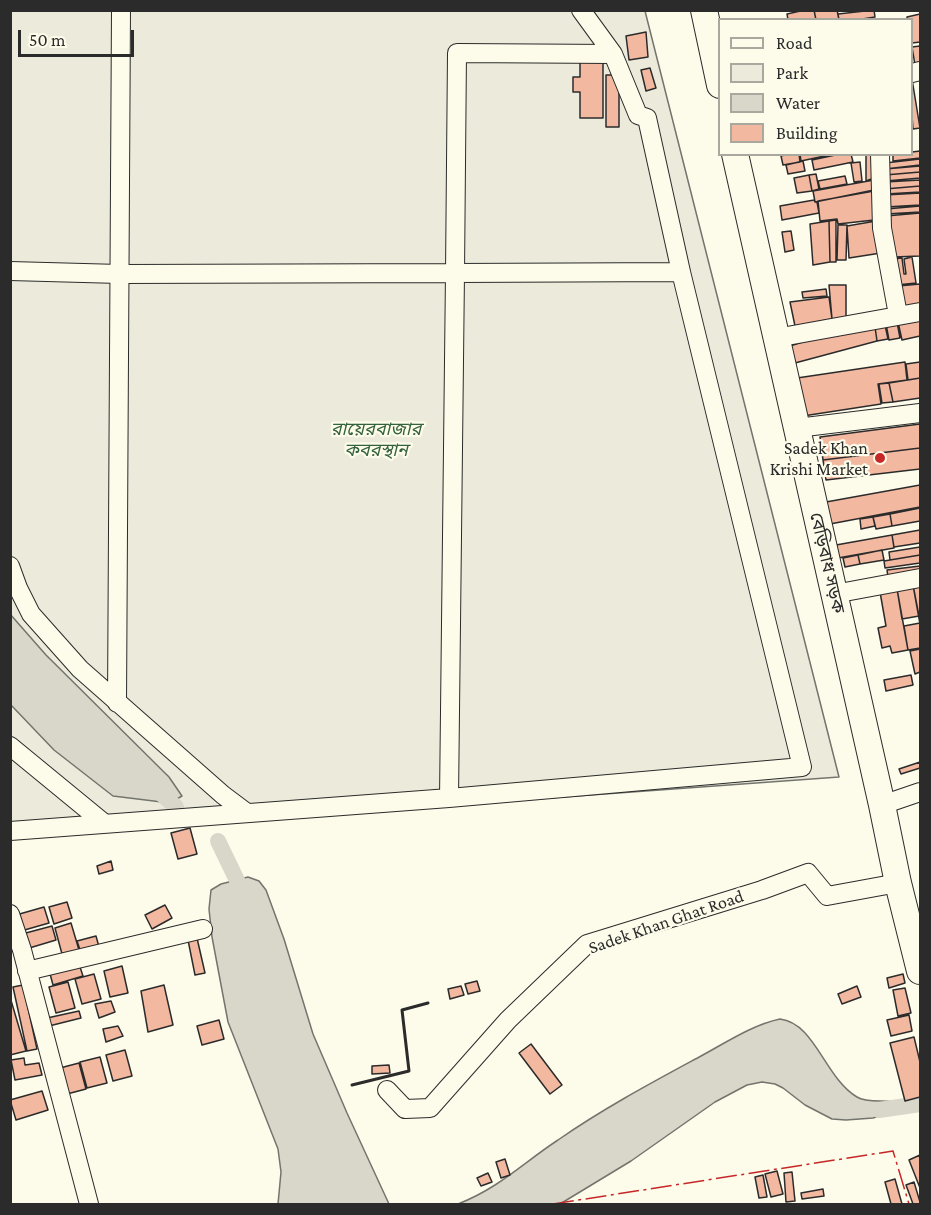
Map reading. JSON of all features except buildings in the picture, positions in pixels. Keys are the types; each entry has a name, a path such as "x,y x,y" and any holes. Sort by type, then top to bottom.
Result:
{"highway":[{"path":"704,10 718,76"},
{"name":"বেড়িবাধ সড়ক","path":"735,156 898,883 921,971"}],"street":[{"path":"117,703 121,10"},
{"path":"10,831 449,798 802,767 681,272 647,118 638,116 613,54 581,10"},
{"path":"449,798 457,53 613,54"},
{"path":"880,156 882,228 898,315"},
{"path":"10,271 120,274 681,272"},
{"path":"776,338 921,312"},
{"path":"797,428 921,413"},
{"path":"10,566 31,614 80,669 223,795 247,813"},
{"path":"834,594 921,578"},
{"path":"10,746 105,824"},
{"path":"882,805 921,792"},
{"name":"Sadek Khan Ghat Road","path":"387,1090 405,1109 430,1108 508,1020 587,944 762,890 808,873 827,896 898,883"},
{"path":"10,914 88,1204"},
{"path":"27,971 202,929"}],"green space":[{"name":"রায়েরবাজার কবরস্থান","path":"11,11 645,11 839,777 11,837"}],"water":[{"path":"10,614 46,655 169,777 182,796 170,803 113,796 54,750 11,705"},
{"path":"248,877 259,881 266,890 284,939 313,1034 389,1204 278,1204 281,1172 278,1149 228,1022 209,909 211,890 221,884"},
{"path":"780,1019 802,1030 836,1077 857,1097 868,1101 897,1103 901,1106 900,1109 873,1118 832,1119 805,1105 775,1084 762,1082 747,1085 715,1102 631,1161 560,1204 458,1204 498,1183 575,1128 629,1096 740,1034"}],"waterway":[{"path":"155,788 176,807"},
{"path":"218,841 246,899"},
{"path":"879,1110 920,1104"}],"wall":[{"path":"352,1085 409,1071 402,1010 428,1003"}],"power":[{"path":"553,1204 893,1151 909,1204"}],"place":[{"name":"Sadek Khan Krishi Market","path":"880,458"}]}
